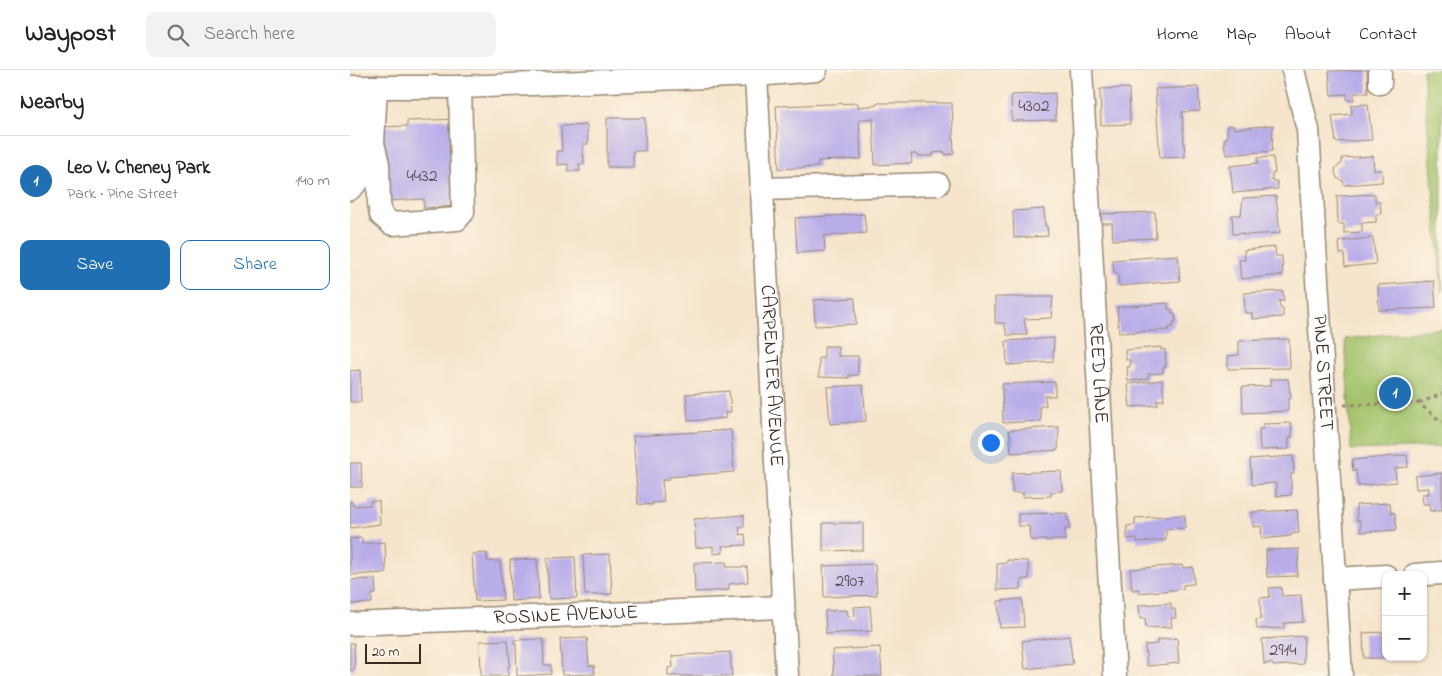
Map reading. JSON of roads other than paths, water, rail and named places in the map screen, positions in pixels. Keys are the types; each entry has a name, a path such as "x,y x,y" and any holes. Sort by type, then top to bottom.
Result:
{"street":[{"path":"361,87 460,87 640,75 756,74 816,70"},
{"name":"REED LANE","path":"1081,70 1114,676"},
{"name":"PINE STREET","path":"1293,70 1308,130 1341,676"},
{"name":"CARPENTER AVENUE","path":"756,74 787,676"},
{"path":"361,87 378,164 381,215 392,224 457,219 463,212 460,87"},
{"path":"350,189 358,181 361,87"},
{"path":"761,189 938,184"},
{"path":"1427,574 1441,573"},
{"path":"1335,579 1382,576"},
{"name":"ROSINE AVENUE","path":"350,624 783,607"}],"place":[{"name":"Leo V. Cheney Park","path":"1395,393"}]}
